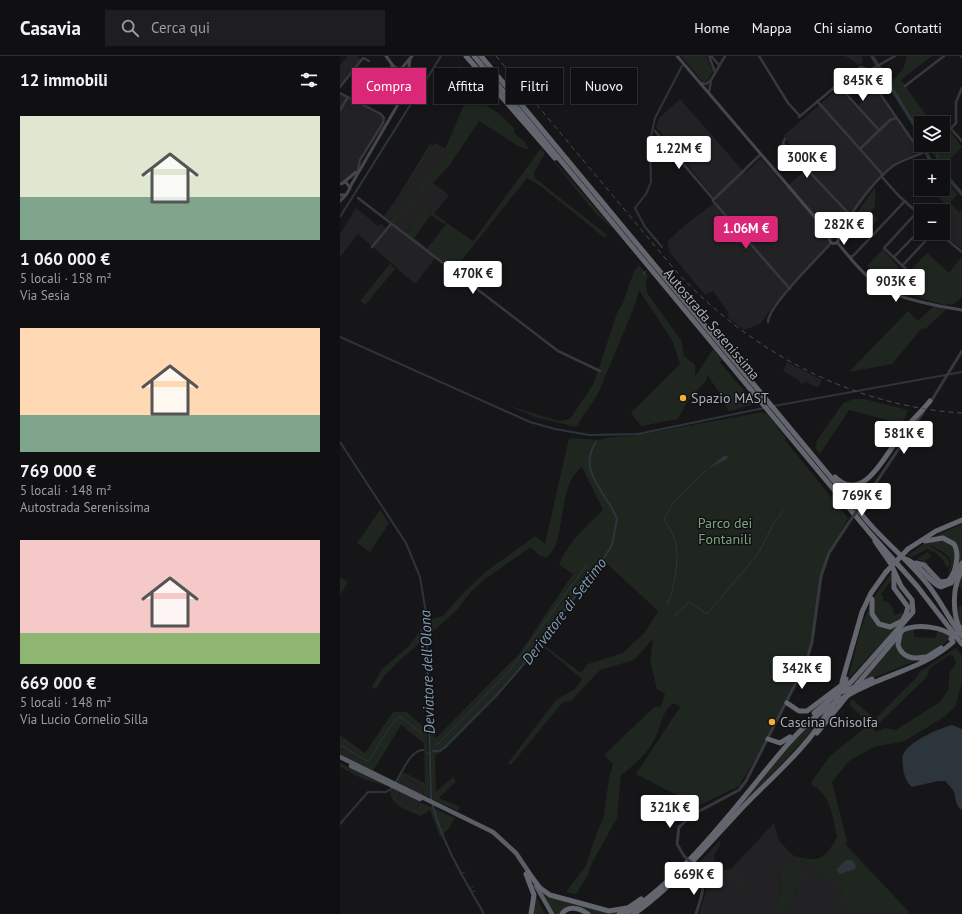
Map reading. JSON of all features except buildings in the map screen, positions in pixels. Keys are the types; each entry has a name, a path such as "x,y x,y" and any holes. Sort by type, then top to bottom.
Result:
{"highway":[{"path":"466,56 539,142 582,187"},
{"name":"Autostrada Serenissima","path":"474,56 869,532 917,586 962,645"},
{"name":"Autostrada Serenissima","path":"481,56 868,522 905,558 928,586 962,636"},
{"path":"803,443 838,480 848,485 859,485 870,477 905,428 930,402"},
{"path":"910,551 925,541 962,522"},
{"path":"844,681 862,612 871,594 887,573 910,551 936,531 962,522"},
{"path":"750,789 763,770 790,737 854,678 914,610 912,600 901,586 894,570 869,532"},
{"path":"905,558 924,565 936,579 942,582 948,581 952,576 958,553 954,544 943,538 925,541"},
{"path":"916,563 936,585 943,587 951,583 962,563"},
{"path":"787,702 802,712 812,708 856,673 902,621 908,607 894,588 894,570"},
{"path":"775,775 794,758 819,731 831,713 844,681 861,625 872,599 887,573"},
{"path":"619,914 627,911 659,888 690,858 791,740 816,716 858,689 898,674 928,660 962,632 956,616 956,585 961,573"},
{"path":"872,599 872,614 879,624 888,627 902,621"},
{"path":"911,615 916,627"},
{"path":"634,914 682,872 775,775 858,683 903,630 916,627 944,630 962,645"},
{"path":"835,696 858,685 906,668 952,641 962,628"},
{"path":"903,630 898,643 903,654 913,658 929,655"},
{"path":"768,739 780,743 790,737"},
{"path":"340,757 429,802"},
{"path":"340,761 489,829 501,838 516,853 548,914"},
{"path":"527,873 540,888 550,895 609,911 627,911"},
{"path":"527,873 534,895 531,914"},
{"path":"527,873 552,914"},
{"path":"638,914 647,904"},
{"path":"562,914 566,909 573,908 580,909 588,914"}],"main road":[{"path":"386,56 392,68"},
{"path":"678,56 831,236 829,239 831,242 837,242 852,256 853,260 872,280 886,290 902,296 961,310"},
{"path":"401,68 411,58"},
{"path":"409,68 411,58"},
{"path":"392,65 398,68"},
{"path":"342,183 352,177 358,170 397,104"},
{"path":"340,201 349,192 350,187 365,159"},
{"path":"342,183 348,183 350,187"},
{"path":"340,195 345,196"},
{"path":"831,236 836,235 838,238 837,242"}],"street":[{"path":"710,56 719,65"},
{"path":"710,56 716,72"},
{"path":"708,92 711,80 725,56"},
{"path":"759,56 788,103 799,116 860,67 868,70 879,66 895,56"},
{"path":"905,86 944,56"},
{"path":"340,87 363,58 370,62"},
{"path":"701,83 706,84 711,80"},
{"path":"837,84 879,130"},
{"path":"876,88 922,153"},
{"path":"962,88 956,102 956,122 951,129 962,141"},
{"path":"340,93 347,99 381,114 384,118 383,123 360,160 358,170"},
{"path":"340,110 347,99"},
{"path":"817,101 914,209"},
{"path":"860,149 879,130 892,119 896,118"},
{"path":"655,131 713,201 790,289"},
{"path":"785,139 784,145 851,216"},
{"path":"836,235 882,175 897,164 925,152"},
{"path":"713,201 761,154"},
{"path":"358,198 558,351 600,371"},
{"path":"852,256 905,201"},
{"path":"908,272 884,248 914,215"},
{"path":"372,247 391,224"},
{"path":"894,257 914,236"},
{"path":"902,266 926,240"},
{"path":"947,240 962,252"},
{"path":"768,322 769,316 790,289 831,242"},
{"path":"696,914 703,885 702,877 697,868 684,856 677,844 677,831 684,821 742,788 806,663 811,649 817,594 822,569 829,553 930,402 962,351"}],"shaded area":[{"path":"348,56 357,56 361,60 355,68 352,68 352,72 340,87 340,66"},
{"path":"845,56 862,56 863,62 859,65"},
{"path":"839,88 856,107 869,95 866,91 874,88 914,145 914,152 919,152 896,162 878,177 829,244 785,291 760,324 744,330 728,317 729,314 713,291 705,295 670,253 667,242 685,225 717,201 656,127 659,118 680,99 745,173 761,158 786,187 809,167 783,136"},
{"path":"340,93 352,99 352,104 361,104 381,114 384,121 360,160 358,170 352,177 340,184"},
{"path":"435,143 450,151 390,220 384,216 395,201 397,202"},
{"path":"433,183 449,195 434,214 424,207 405,233 436,257 415,284 358,234 340,257 340,234 356,208 378,226 381,224 386,228 389,224 392,225"},
{"path":"962,209 962,249 950,239 950,222"},
{"path":"787,362 822,380 819,386 816,387 806,382 804,384 800,383 799,380 783,371"},
{"path":"725,455 728,457 727,459 706,470"},
{"path":"952,725 962,729 962,810 957,804 954,792 945,781 938,781 912,787 908,783 903,768 902,758 907,748 933,732"},
{"path":"405,777 424,789 422,796 401,785"},
{"path":"401,791 420,800 417,809 397,799"},
{"path":"774,823 779,841 794,856 793,857 810,865 844,893 840,898 849,910 849,914 783,914 793,901 795,890 804,879 804,873 791,859 779,874 781,893 771,914 699,914 708,885 707,872 700,862 720,840 720,845 714,856 716,871 731,869"},
{"path":"846,860 852,860 856,866 855,869 840,874 836,870"}],"green space":[{"path":"681,56 706,56 713,71 707,81 703,82"},
{"path":"907,56 932,56 901,80 927,116 914,116 914,121 880,67 882,66 894,80 903,69"},
{"path":"464,104 484,104 498,113 514,128 514,133 524,141 529,150 518,146 479,121 449,166 394,224 390,220 450,151 445,149"},
{"path":"951,133 962,147 949,160 938,160 932,153 950,152 950,146 952,144 950,141"},
{"path":"430,144 433,146 397,202 395,201"},
{"path":"541,148 545,153 534,173 535,178 607,235 605,238 539,185 527,178 454,270 426,250 447,223 473,241"},
{"path":"547,153 553,159 615,231 596,214"},
{"path":"950,186 957,194 950,203 959,212 950,222 950,204 946,204 937,196 950,196"},
{"path":"875,187 875,207 870,212 878,219 868,229 855,216"},
{"path":"424,207 446,222 444,224 431,215 414,238 426,247 425,248 405,234"},
{"path":"883,249 904,274 908,273 927,253 949,273 962,256 962,297 954,304 944,305 891,288 867,266"},
{"path":"390,264 395,269 365,305 360,301"},
{"path":"639,265 648,276 646,281 647,293 681,340 684,356 695,365 695,377 713,349 722,360 720,362 755,404 729,411 718,394 720,393 707,375 707,380 688,400 678,419 641,426 631,413 680,364 673,342 639,290 635,305 598,394 576,427 535,417 506,405 559,421 570,419 594,383 617,313 623,302 634,271"},
{"path":"934,306 946,310 925,329 922,328 892,364 849,372 908,311 918,321"},
{"path":"854,399 864,399 908,410 903,424 849,410 820,454 815,448 817,444 816,442 843,403"},
{"name":"Parco dei Fontanili","path":"763,412 768,415 786,438 785,440 848,518 825,563 811,649 763,746 739,786 698,806 636,774 680,707 673,703 664,715 653,742 646,753 621,775 617,818 593,861 587,877 576,894 566,892 585,867 604,816 609,777 613,764 604,755 654,707 661,706 665,694 657,689 650,661 653,639 634,660 600,670 571,701 563,702 511,765 508,763 556,700 575,689 582,679 540,644 496,696 447,748 435,755 436,792 453,777 456,781 439,798 460,807 458,811 434,800 432,797 429,702 434,702 435,739 519,654 573,574 559,565 572,542 603,510 582,467 574,476 568,487 557,541 553,551 546,558 539,555 531,547 485,579 469,594 457,610 385,675 376,689 372,687 382,669 409,646 420,630 432,619 443,616 464,592 488,570 535,536 545,544 569,438 602,440 604,438 638,435","holes":["604,561 658,611 645,632 623,653 588,664 581,673 541,643"]},
{"path":"380,510 389,523 370,552 357,543"},
{"path":"962,524 962,562 946,584 958,558 954,542 946,537 935,536"},
{"path":"939,539 954,545 955,562 947,576 951,564 950,558 929,543 931,547 947,558 950,564 947,568 944,563 945,562 934,551 932,552 928,549 911,557 907,556 923,544"},
{"path":"927,552 932,557 925,560 929,565 928,566 923,561 917,559"},
{"path":"892,572 892,582 889,583 881,594 884,598 882,600 884,602 886,600 893,608 894,615 903,612 901,619 890,625 882,624 873,613 875,596"},
{"path":"962,575 962,605 961,587 957,587"},
{"path":"340,577 348,582 340,595"},
{"path":"870,605 876,624 898,626 848,679 860,631"},
{"path":"962,605 961,627 957,616 957,608"},
{"path":"914,628 914,637 936,638 937,630 952,637 939,648 928,654 917,657 912,656 901,650 899,640 904,632"},
{"path":"898,637 899,650 921,659 860,683"},
{"path":"956,648 962,656 962,683 955,707 944,717 905,741 874,747 849,761 832,782 847,841 846,845 909,912 908,914 849,914 849,910 839,898 844,893 810,865 793,857 809,859 820,858 828,851 837,837 827,801 818,789 812,785 812,781 829,757 867,726 868,723 849,704 852,699 875,719 917,677 919,672","holes":["949,655 953,655 956,663 949,674 949,689 940,702 896,730 885,728 875,732 873,729 926,678 930,668"]},
{"path":"393,712 407,712 427,730 430,798 423,794 424,789 406,777 402,784 397,782 403,772 425,783 424,743 401,725 373,771 340,755 340,735 365,753"},
{"path":"825,712 804,740 725,823 784,751"},
{"path":"340,763 387,786 363,779 340,767"},
{"path":"393,789 400,792 397,799 417,809 420,802 455,818 448,830 440,837 430,810 420,816 401,807 393,800 391,796 390,791"},
{"path":"791,859 804,873 804,879 795,890 793,901 783,914 771,914 781,893 779,874"},
{"path":"729,875 742,877 749,891 743,889 744,884 738,882 737,885 734,884 734,879 731,878 730,881 725,879"},
{"path":"540,889 543,892 618,912 617,914 590,914 578,908 560,914 554,914"},
{"path":"535,893 545,914 532,914"}],"waterway":[{"path":"340,217 441,56"},
{"path":"872,56 914,125"},
{"name":"Derivatore di Settimo","path":"662,247 645,227 635,208 646,194 651,182 650,142 655,118 682,66"},
{"path":"926,152 930,160"},
{"path":"937,152 938,160"},
{"path":"950,180 962,194"},
{"path":"340,337 530,422 555,429 589,435 638,434 774,406 962,372"},
{"name":"Deviatore dell'Olona","path":"340,442 406,543 420,577 426,613 431,798 435,814 446,843 460,872 484,914"},
{"name":"Derivatore di Settimo","path":"433,751 439,751 445,747 496,696 524,664 602,561 612,545 617,519 613,509 591,473 591,453 596,442"},
{"path":"667,605 672,592 677,552 672,532 664,519 673,503 706,470"},
{"path":"674,616 689,602 707,614 758,554 774,523 785,509"},
{"path":"435,744 438,744 510,670 587,565"},
{"path":"340,745 367,761 370,759 389,728 399,717 421,733"},
{"name":"Derivatore di Settimo","path":"440,752 445,747"},
{"name":"Derivatore di Settimo","path":"396,782 411,757 415,753 424,750"},
{"name":"Deviatore dell'Olona","path":"426,753 431,753"},
{"name":"Derivatore di Settimo","path":"340,824 368,792 386,792 392,788"},
{"name":"Deviatore dell'Olona","path":"440,833 444,829"},
{"name":"Deviatore dell'Olona","path":"460,874 465,872"},
{"name":"Deviatore dell'Olona","path":"469,889 473,887"},
{"name":"Deviatore dell'Olona","path":"471,892 475,891"}],"railway":[{"path":"496,56 675,270 704,299 735,326 769,349 805,369 842,386 881,399 921,408 962,413"}],"place":[{"name":"Spazio MAST","path":"683,398"},
{"name":"Cascina Ghisolfa","path":"772,722"}]}
